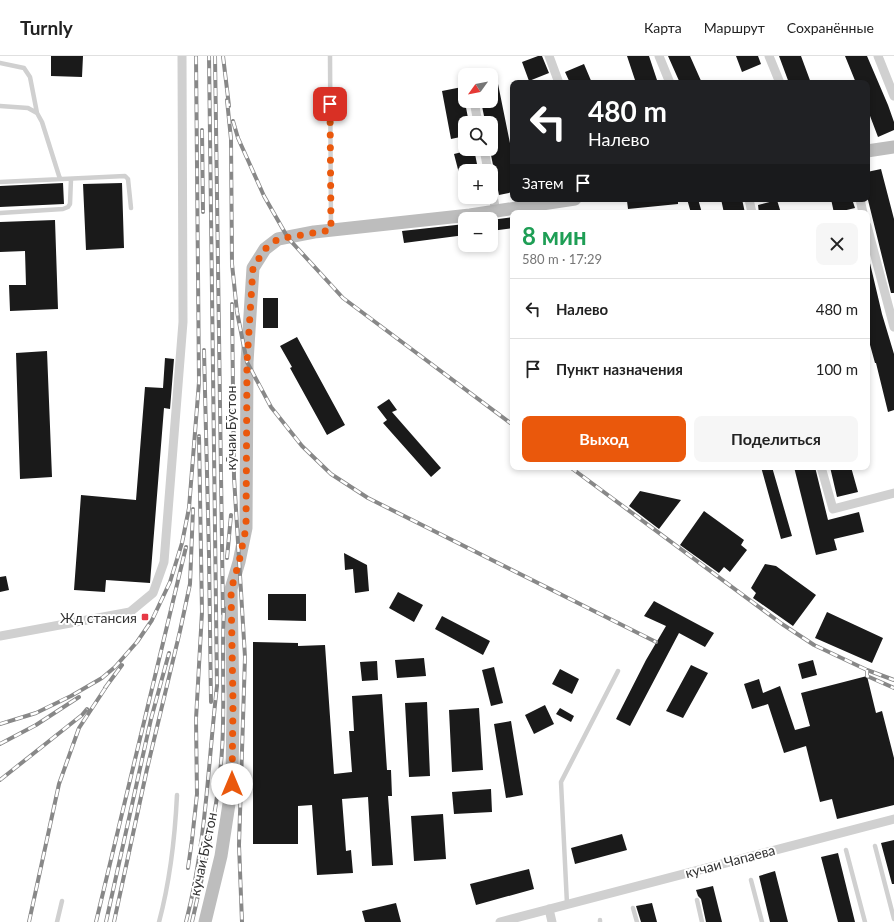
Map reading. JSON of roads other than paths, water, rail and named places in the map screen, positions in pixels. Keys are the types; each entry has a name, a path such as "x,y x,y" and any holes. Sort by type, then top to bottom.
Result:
{"main road":[{"path":"870,151 894,147"},
{"name":"кӯчаи Бӯстон","path":"496,212 557,202"},
{"name":"кӯчаи Бӯстон","path":"205,922 222,856 232,784 233,703 231,590 246,528 247,362 253,268 265,249 278,239 331,230 458,216"}],"street":[{"path":"0,636 130,612 153,593 164,562 183,322 182,56"},
{"path":"549,56 558,80"},
{"path":"659,56 669,80"},
{"path":"769,56 779,80"},
{"path":"878,56 894,96"},
{"path":"495,204 496,212"},
{"path":"870,237 894,326"},
{"path":"822,470 833,509 894,493"},
{"name":"кучаи Чапаева","path":"500,922 894,818"},
{"path":"548,910 552,922"}],"lane":[{"path":"330,56 331,230"},
{"path":"0,62 24,68 30,77 37,112 42,122 60,179"},
{"path":"0,106 28,108 37,112"},
{"path":"0,182 125,176 128,179 131,208"},
{"path":"0,213 63,209 68,207 70,204 71,179"},
{"path":"567,904 561,782 618,671"},
{"path":"159,922 165,897 176,821 177,795"},
{"path":"875,846 894,919"},
{"path":"846,850 865,922"},
{"path":"751,880 762,922"},
{"path":"697,900 702,922"},
{"path":"57,922 62,901"},
{"path":"633,908 637,922"}],"railway":[{"path":"0,724 36,713 71,696 102,678 115,667 137,642 152,620 170,582 182,543 189,508 199,382 196,56"},
{"path":"186,922 198,864 206,804 217,686 209,56"},
{"path":"215,56 223,614"},
{"path":"223,56 229,106"},
{"path":"227,100 231,139 232,264 237,312 247,362 271,407 302,446 331,474 368,498 656,642"},
{"path":"233,121 238,138 264,196 288,238 343,298 510,423"},
{"path":"202,130 203,212"},
{"path":"232,304 234,477 245,657 239,845 242,922"},
{"path":"204,350 211,702"},
{"path":"188,868 197,794 196,719 202,612 199,436"},
{"path":"574,470 782,624 814,645 867,670 894,680"},
{"path":"114,922 147,769 190,584 193,509"},
{"path":"227,558 231,515"},
{"path":"96,922 186,547"},
{"path":"192,922 213,823 219,783 223,725 224,608"},
{"path":"106,922 151,719 169,653"},
{"path":"105,688 122,665"},
{"path":"867,670 867,676 894,688"},
{"path":"29,922 59,784 79,728 108,684"},
{"path":"0,744 36,725 79,697"},
{"path":"0,780 82,715 87,709"}],"place":[{"name":"Жд стансия","path":"145,617"}]}
